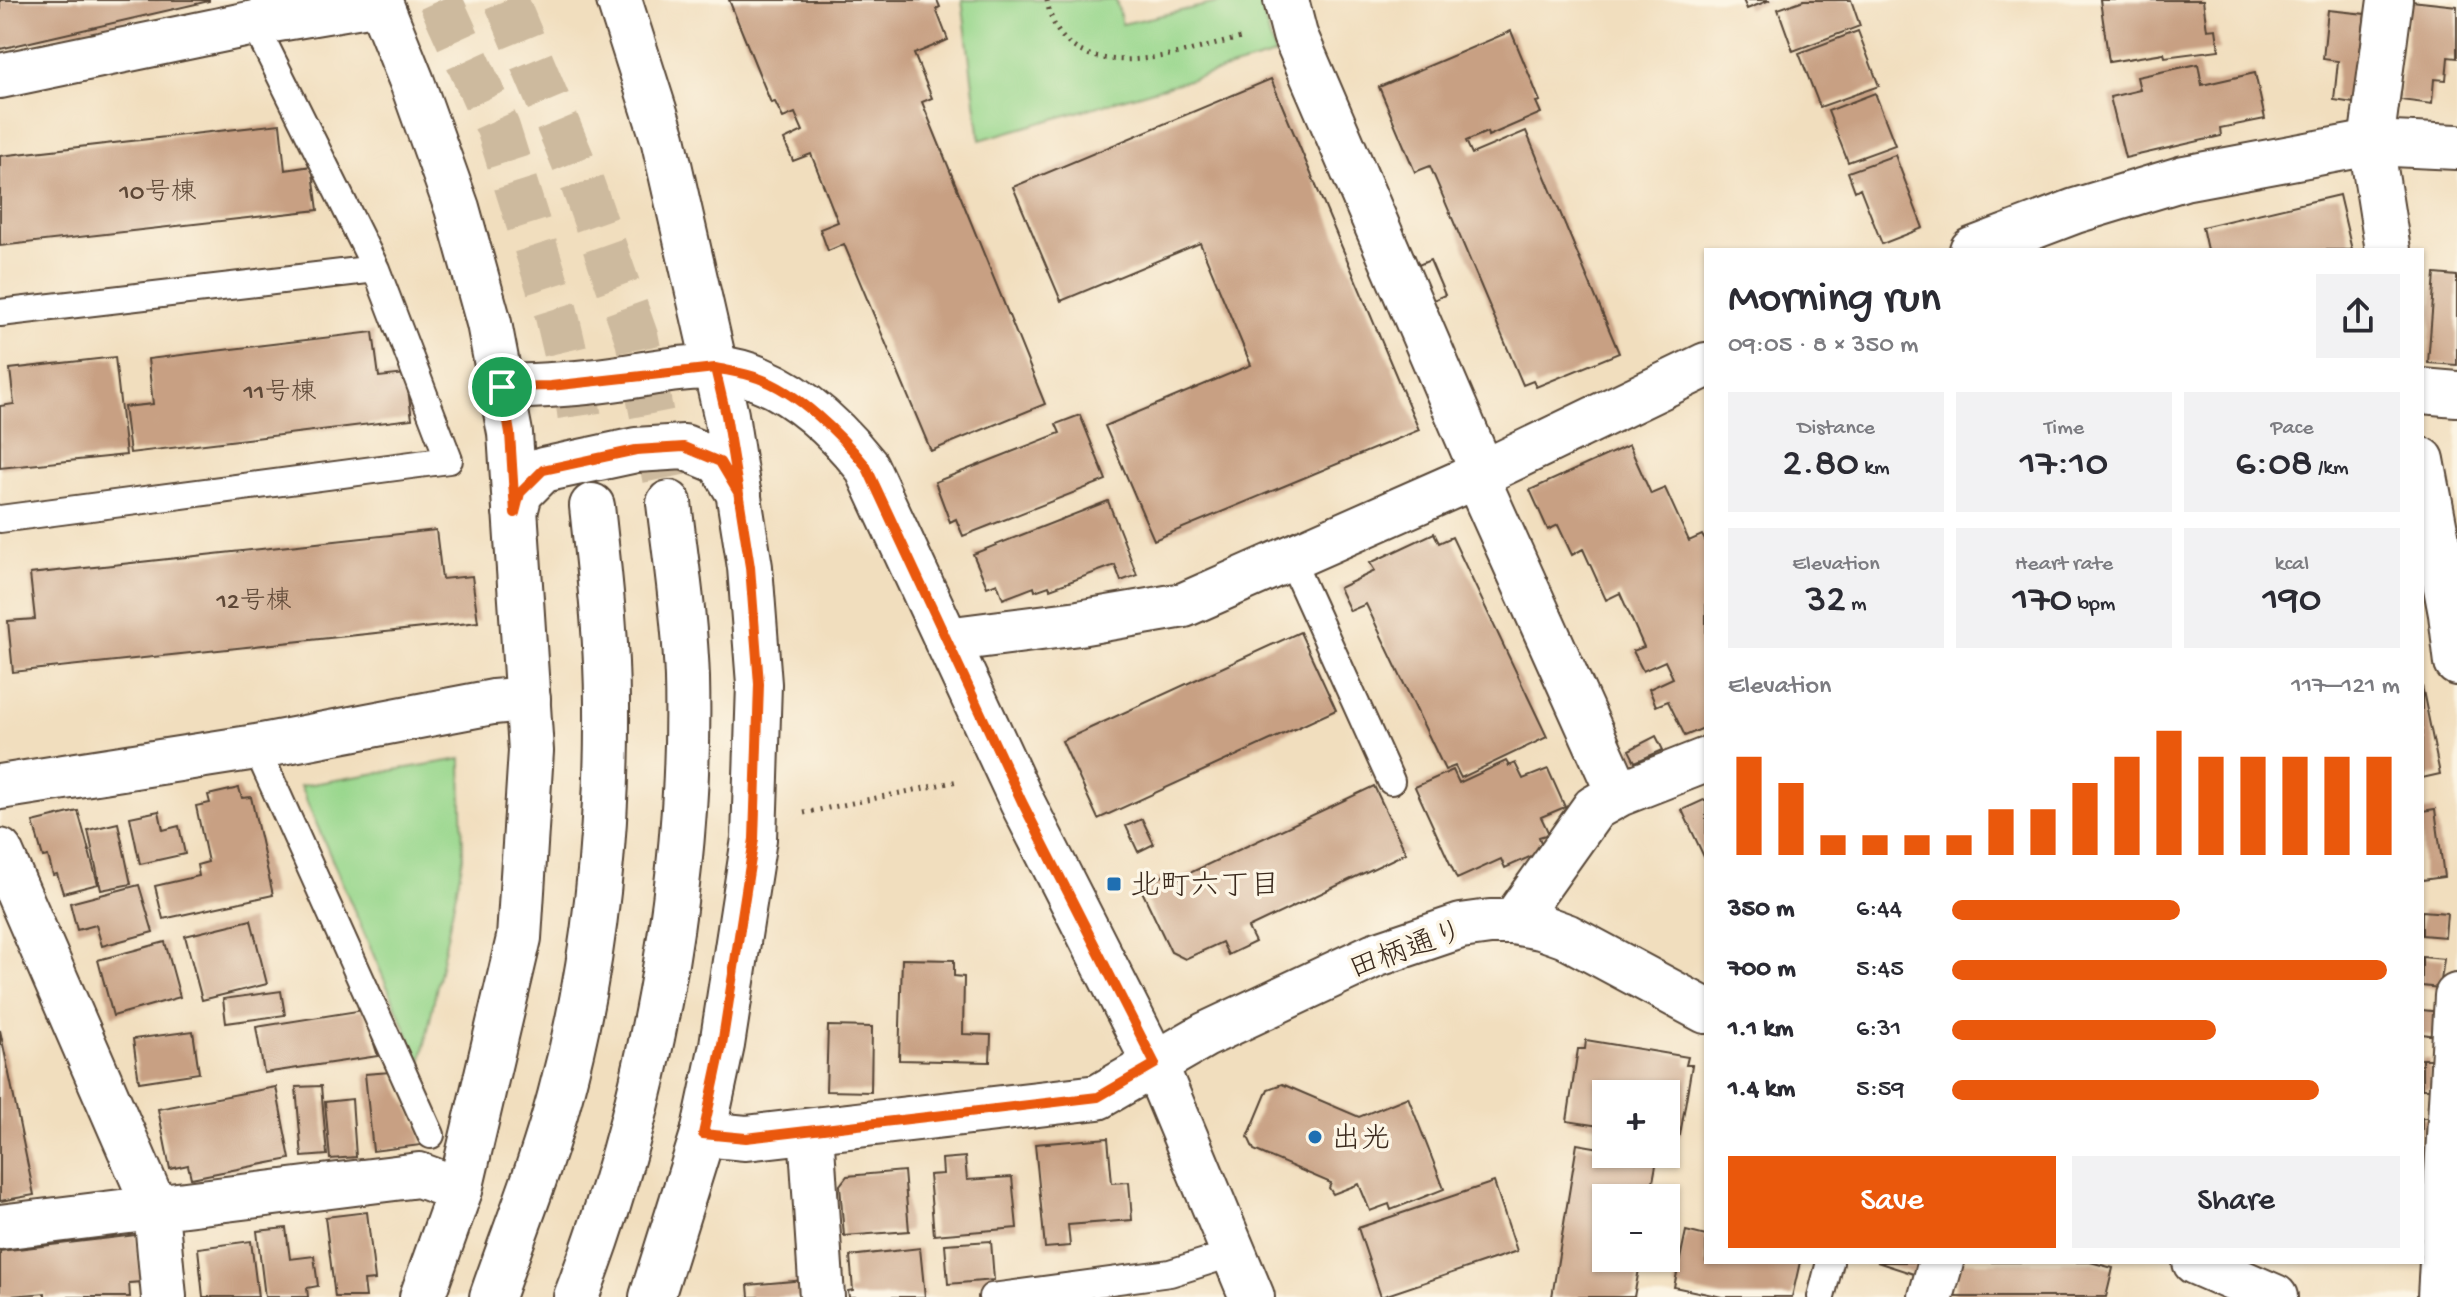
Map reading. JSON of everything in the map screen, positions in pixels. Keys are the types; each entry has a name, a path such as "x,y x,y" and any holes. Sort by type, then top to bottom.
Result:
{"street":[{"path":"619,0 663,138 726,415 750,567 759,684 754,839 722,1045 703,1134 652,1297"},
{"path":"2388,248 2371,143 2390,0"},
{"path":"0,76 254,23 380,1 457,208 489,323 510,433 531,751 519,938 460,1190 422,1297"},
{"path":"1289,13 1480,474 1619,794"},
{"path":"1977,248 2075,211 2184,178 2371,143 2457,147"},
{"path":"946,640 1079,623 1184,605 1480,474 1704,366"},
{"path":"502,387 551,386 715,368 760,378 778,388 823,418 849,445 866,466 1022,802 1155,1064 1252,1297"},
{"path":"2424,391 2457,394"},
{"path":"515,513 520,493 543,470 636,450 684,447 720,462 739,494"},
{"path":"2424,479 2454,614 2457,663"},
{"path":"576,1297 619,1168 654,1026 667,955 683,798 687,720 687,677 669,503"},
{"path":"492,1297 560,1096 586,973 593,919 607,706 604,611 592,506"},
{"path":"0,787 256,747 493,702 528,699"},
{"path":"1513,922 1594,808 1619,794 1704,761"},
{"path":"0,851 156,1210 164,1297"},
{"name":"田柄通り","path":"703,1134 746,1138 1098,1097 1205,1035 1375,955 1461,926 1513,922 1541,927 1566,936 1704,1010"},
{"path":"2440,1297 2457,996"},
{"path":"811,1131 822,1297"},
{"path":"0,1227 419,1175 460,1190"},
{"path":"1931,1297 1940,1264"},
{"path":"2200,1264 2275,1297"}],"lane":[{"path":"0,519 449,460 376,269 254,23"},
{"path":"0,313 376,269"},
{"path":"1291,560 1391,781"},
{"path":"256,747 431,1135"},
{"path":"992,1297 1170,1273 1234,1253"},
{"path":"1821,1297 1829,1264"}],"path":[{"path":"1047,0 1058,33 1073,47 1093,58 1120,61 1163,54 1289,13"},
{"path":"804,813 959,781"}],"green space":[{"path":"962,0 1116,0 1122,24 1230,0 1259,0 1275,55 980,140"},
{"path":"461,759 463,858 421,1064 300,786"}],"building":[{"path":"0,0 209,0 209,1 0,49"},
{"path":"729,0 937,0 940,7 936,9 948,40 914,54 932,98 922,102 1045,404 931,451 844,244 828,251 820,229 838,222 811,154 793,161 784,140 803,131 795,113 783,118 775,102 771,103"},
{"path":"1743,0 1770,0 1747,9"},
{"path":"1804,0 1851,0 1860,26 1793,51 1778,9"},
{"path":"2100,0 2203,0 2207,30 2216,29 2219,50 2165,57 2164,53 2109,62"},
{"path":"2411,1 2457,6 2457,58 2448,57 2446,80 2434,79 2432,104 2400,100"},
{"path":"2328,10 2365,14 2354,103 2334,100 2338,61 2323,59"},
{"path":"1511,31 1540,101 1536,102 1541,113 1488,136 1487,132 1466,141 1472,154 1526,131 1619,353 1536,387 1533,381 1523,385 1430,166 1415,172 1379,87"},
{"path":"1858,31 1879,86 1820,107 1799,53"},
{"path":"2198,64 2202,85 2255,73 2265,119 2220,128 2221,136 2125,158 2110,97 2140,90 2137,77"},
{"path":"1271,79 1419,430 1154,540 1105,426 1251,365 1200,243 1061,301 1013,187"},
{"path":"1875,93 1895,145 1848,162 1828,111"},
{"path":"280,124 285,170 312,166 318,210 0,246 0,156"},
{"path":"1895,155 1923,228 1882,244 1860,188 1855,191 1848,172"},
{"path":"2339,195 2352,248 2207,248 2202,227"},
{"path":"1430,260 1445,295 1431,301 1416,266"},
{"path":"2435,274 2457,276 2457,365 2428,363"},
{"path":"373,332 379,377 406,374 412,419 130,453 124,407 153,404 148,359"},
{"path":"115,357 126,455 0,468 0,406 14,404 10,369"},
{"path":"1080,415 1106,480 963,536 956,519 950,522 935,482 1060,433 1056,424"},
{"path":"1629,445 1651,494 1665,488 1689,541 1702,535 1704,728 1685,736 1668,701 1656,706 1649,689 1673,678 1665,661 1643,671 1633,651 1644,647 1620,593 1606,600 1583,549 1572,555 1558,525 1548,530 1530,490"},
{"path":"1108,501 1137,575 1121,581 1115,565 1050,589 1049,586 1035,591 1034,587 1003,599 997,583 987,587 973,554"},
{"path":"436,530 442,579 472,576 478,622 13,672 8,621 35,619 30,574"},
{"path":"1434,533 1439,543 1452,537 1547,737 1461,778 1455,766 1445,770 1366,604 1350,611 1339,588 1375,571 1370,563"},
{"path":"1300,632 1336,710 1098,819 1062,741"},
{"path":"2424,696 2440,774 2424,778"},
{"path":"1656,736 1663,750 1635,762 1629,750"},
{"path":"1506,761 1509,766 1515,763 1523,779 1548,769 1565,807 1541,817 1549,834 1539,837 1541,843 1534,855 1505,868 1501,859 1457,879 1415,787 1453,770 1459,783"},
{"path":"1374,786 1406,853 1248,928 1255,942 1228,955 1222,942 1185,959 1171,952 1140,887 1169,873 1173,881"},
{"path":"239,788 242,798 251,797 273,895 163,919 155,886 199,876 197,865 208,862 196,806 210,803 208,795"},
{"path":"1704,800 1704,857 1682,810"},
{"path":"2435,809 2444,877 2424,880 2424,811"},
{"path":"78,811 98,884 63,893 57,874 53,875 48,856 43,857 33,822"},
{"path":"159,811 163,830 179,826 185,854 140,864 130,817"},
{"path":"1142,819 1154,844 1138,852 1126,826"},
{"path":"118,823 131,884 101,890 88,830"},
{"path":"139,885 153,932 102,946 96,925 77,930 70,903"},
{"path":"2424,911 2447,913 2445,937 2424,935"},
{"path":"251,920 267,984 202,1000 185,936"},
{"path":"165,942 180,997 113,1016 98,960"},
{"path":"2424,957 2444,959 2440,988 2424,986"},
{"path":"902,959 954,960 954,976 964,977 963,1034 991,1035 990,1062 899,1060"},
{"path":"281,991 285,1015 226,1023 223,999"},
{"path":"363,1010 378,1056 264,1073 256,1027"},
{"path":"2424,1010 2440,1012 2437,1036 2424,1034"},
{"path":"828,1026 872,1027 871,1092 826,1091"},
{"path":"0,1030 34,1195 0,1201"},
{"path":"193,1031 199,1073 139,1082 133,1039"},
{"path":"1586,1040 1688,1057 1686,1065 1692,1065 1680,1135 1680,1080 1592,1080 1592,1125 1567,1121 1578,1049 1585,1049"},
{"path":"2424,1059 2430,1059 2430,1089 2424,1089"},
{"path":"391,1072 420,1131 421,1145 373,1151 365,1074"},
{"path":"1282,1084 1359,1117 1408,1097 1444,1189 1391,1210 1389,1204 1370,1211 1359,1184 1333,1194 1329,1188 1331,1183 1254,1150 1248,1137 1268,1089"},
{"path":"321,1086 327,1155 302,1157 296,1087"},
{"path":"276,1087 290,1159 191,1178 188,1165 170,1169 158,1109"},
{"path":"352,1099 356,1157 330,1159 325,1102"},
{"path":"2424,1118 2433,1118 2433,1163 2424,1163"},
{"path":"1108,1138 1112,1183 1129,1182 1132,1220 1068,1225 1070,1246 1045,1248 1035,1144"},
{"path":"1577,1144 1592,1147 1592,1168 1655,1168 1653,1184 1592,1184 1592,1272 1638,1272 1634,1297 1552,1297"},
{"path":"965,1157 967,1180 1012,1177 1017,1228 934,1235 929,1175 943,1174 942,1159"},
{"path":"904,1171 909,1231 844,1236 840,1185 847,1176"},
{"path":"1494,1182 1517,1251 1381,1297 1358,1228"},
{"path":"367,1212 375,1280 364,1281 366,1297 335,1297 325,1217"},
{"path":"286,1228 290,1259 314,1256 318,1286 307,1288 308,1297 265,1297 257,1231"},
{"path":"1686,1231 1704,1236 1704,1264 1800,1264 1792,1297 1722,1297 1674,1287 1677,1272 1680,1272"},
{"path":"136,1235 142,1282 129,1283 130,1297 45,1297 45,1293 0,1297 0,1251"},
{"path":"251,1241 258,1297 203,1297 198,1248"},
{"path":"991,1241 994,1280 948,1284 945,1244"},
{"path":"920,1248 925,1297 849,1297 848,1291 853,1290 850,1256"},
{"path":"1883,1264 1924,1264 1920,1276"},
{"path":"1961,1264 2098,1264 2113,1268 2106,1297 1953,1297"},
{"path":"805,1280 806,1297 749,1297 748,1285"}],"tunnel":[{"path":"440,0 498,128 556,312 578,405 591,499"},
{"path":"506,0 581,180 637,339 669,503"}],"place":[{"name":"北町六丁目","path":"1114,884"},
{"name":"出光","path":"1315,1137"}],"route":[{"path":"502,387 510,433 515,513 520,493 543,470 636,450 684,447 720,462 739,494 715,368 760,378 823,418 866,466 1022,802 1155,1064 1098,1097 746,1138 703,1134 722,1045 754,839 759,684 750,567 739,494 726,415 715,368 551,386 502,387"}]}
